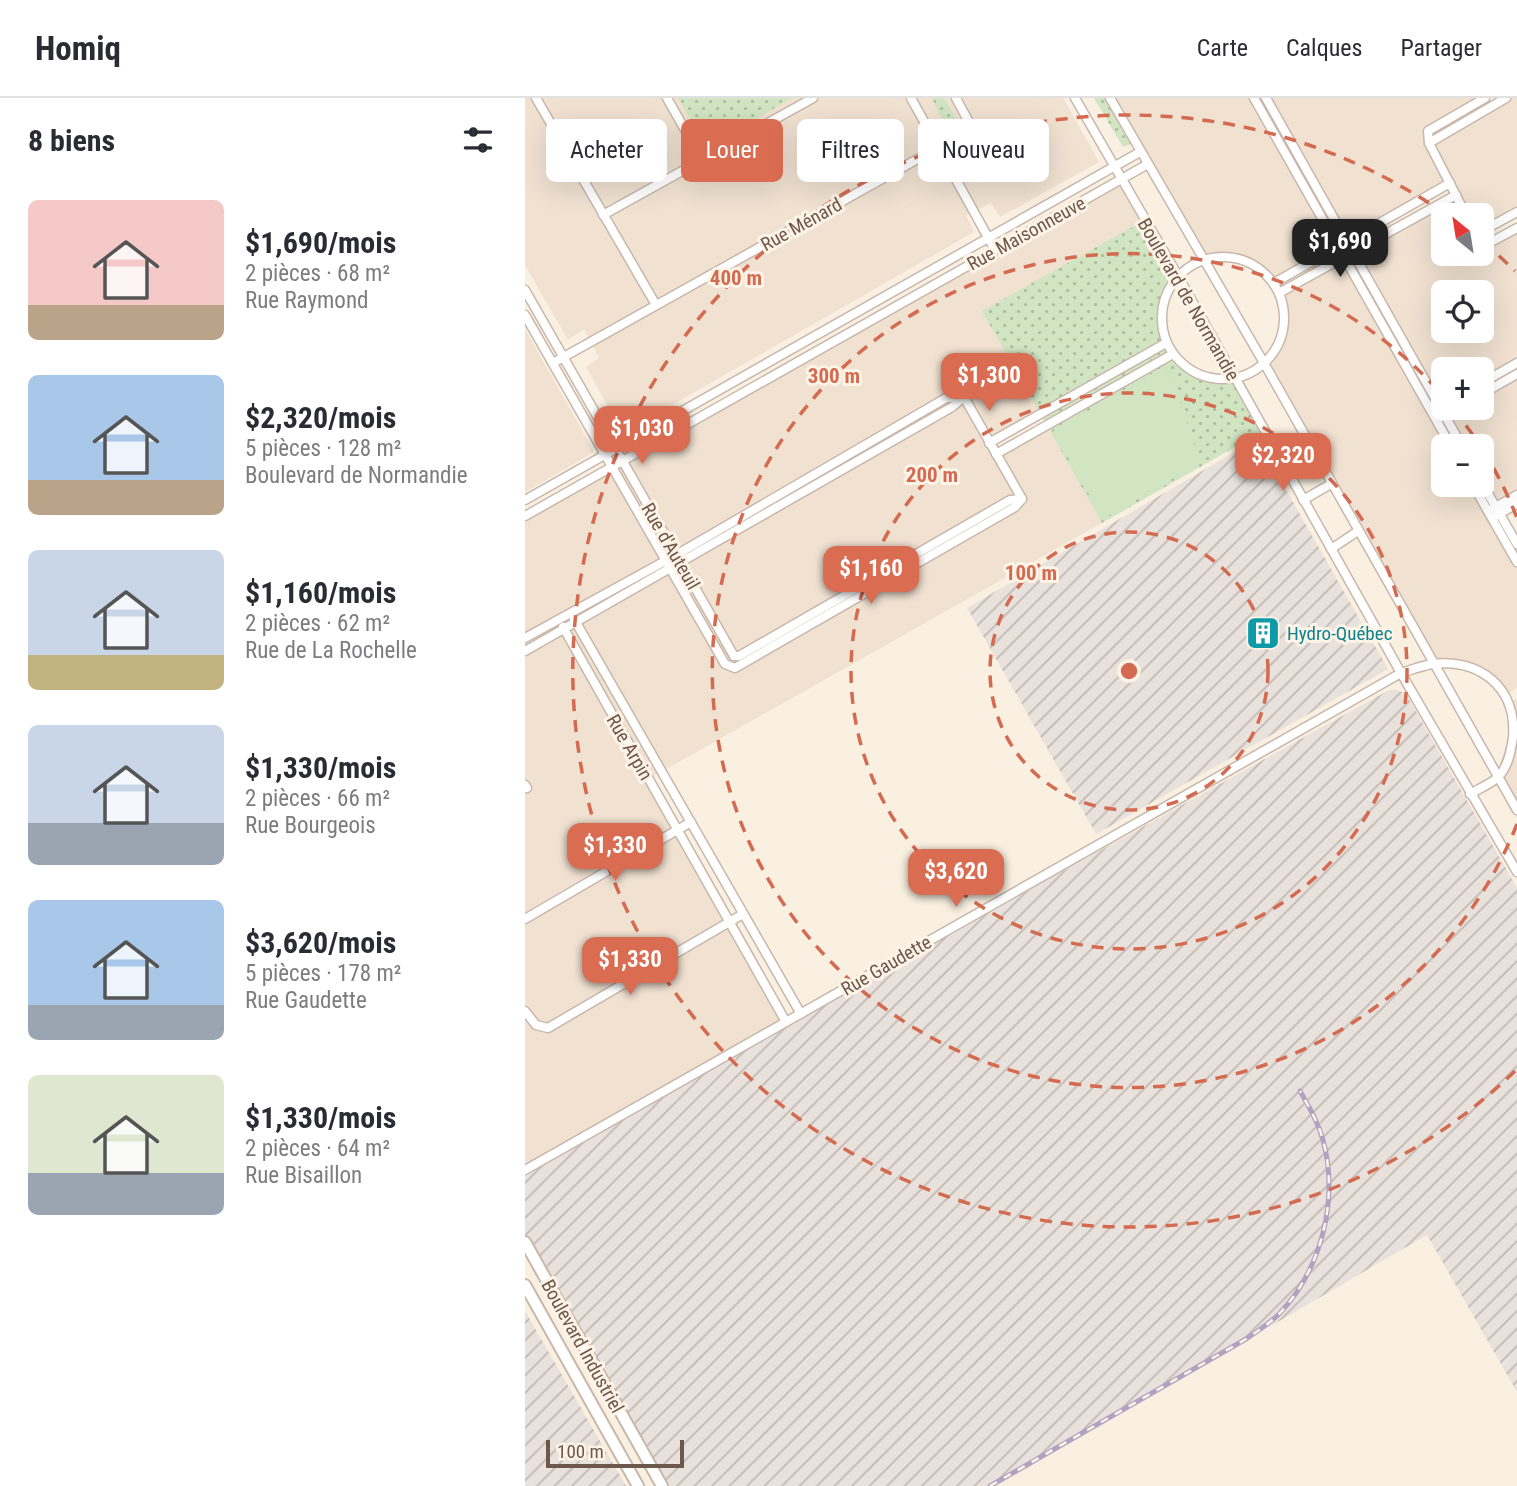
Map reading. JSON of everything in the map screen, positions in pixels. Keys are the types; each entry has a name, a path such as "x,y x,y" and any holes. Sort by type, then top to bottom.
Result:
{"street":[{"path":"536,98 656,305"},
{"path":"667,98 681,123"},
{"path":"775,119 813,98"},
{"path":"911,98 923,119"},
{"name":"Rue Ménard","path":"956,98 967,119"},
{"name":"Boulevard de Normandie","path":"1075,98 1178,275 1470,794 1517,872"},
{"name":"Boulevard de Normandie","path":"1109,98 1264,363 1517,810"},
{"path":"1254,98 1287,147 1431,399"},
{"path":"1266,98 1287,147"},
{"path":"1460,203 1429,143 1428,131 1485,98"},
{"path":"1429,143 1506,98"},
{"name":"Rue Maisonneuve","path":"525,500 1140,152"},
{"name":"Rue Ménard","path":"553,363 918,158"},
{"name":"Rue Maisonneuve","path":"525,516 1148,164"},
{"path":"603,215 681,172"},
{"path":"958,182 995,250"},
{"path":"1273,283 1450,183"},
{"path":"1279,293 1456,195"},
{"path":"1495,224 1517,212"},
{"path":"1495,240 1517,228"},
{"path":"1225,256 1248,262 1265,273 1273,283 1283,307 1282,332 1275,349 1264,363 1235,378 1217,379 1200,375 1185,367 1166,343 1161,326 1167,290 1178,275 1204,259 1225,256"},
{"path":"898,289 905,301"},
{"name":"Rue d'Auteuil","path":"525,290 734,656"},
{"name":"Rue d'Auteuil","path":"525,315 729,665"},
{"path":"989,443 1166,343"},
{"path":"799,345 806,357"},
{"path":"996,454 1173,354"},
{"path":"1494,376 1517,363"},
{"path":"1113,373 1120,384"},
{"path":"1494,387 1517,374"},
{"path":"964,397 1022,499"},
{"path":"525,651 671,569 679,559 812,476 946,398 964,397"},
{"path":"525,638 666,561 679,559 817,485 952,407 964,397"},
{"path":"705,398 712,410"},
{"path":"812,476 817,485"},
{"path":"1303,500 1332,484"},
{"path":"1494,512 1517,495"},
{"path":"1482,497 1517,544"},
{"path":"1488,497 1517,562"},
{"path":"729,665 734,656 739,656 1014,507 1022,499"},
{"path":"729,665 743,663 1010,500 1022,499"},
{"path":"1494,512 1517,504"},
{"path":"1331,549 1358,531"},
{"name":"Rue Arpin","path":"570,612 801,1014"},
{"name":"Rue Arpin","path":"558,619 786,1022"},
{"path":"1433,664 1474,668 1496,682 1512,698 1516,721 1508,761 1498,777 1470,794"},
{"name":"Rue Gaudette","path":"525,1170 1401,673 1433,664"},
{"path":"1512,698 1517,688"},
{"path":"525,919 691,822"},
{"path":"525,1011 536,1025 548,1028 743,914"},
{"name":"Boulevard Industriel","path":"525,1242 660,1483"},
{"name":"Boulevard Industriel","path":"525,1285 638,1486"},
{"path":"547,1325 566,1316"},
{"path":"579,1382 600,1375"},
{"path":"638,1486 660,1483"}],"shaded area":[{"path":"525,98 1063,98 1099,162 1000,217 991,203 966,215 974,232 623,433 586,367 599,358 584,329 568,340 525,265"},
{"path":"1106,98 1254,98 1338,247 1274,283 1265,273 1237,258 1225,256 1204,259 1140,152 1130,142"},
{"path":"1266,98 1485,98 1428,131 1428,142 1506,98 1517,98 1517,212 1495,224 1495,203 1441,203 1455,195 1450,184 1346,242"},
{"path":"1121,179 1145,220 1040,414 990,442 996,453 1047,425 1102,523 652,777 677,830 786,1022 525,1170 525,519","holes":["946,398 963,398 687,559 682,552"]},
{"path":"1431,209 1431,266 1495,266 1495,240 1517,228 1517,363 1494,376 1494,357 1431,357 1431,391 1352,253"},
{"path":"1344,257 1431,411 1431,420 1436,420 1444,434 1431,434 1431,497 1480,497 1517,563 1517,688 1507,694 1474,668 1433,664 1264,363 1275,349 1282,332 1283,308 1279,293"},
{"path":"525,329 594,452 525,492"},
{"path":"1517,374 1517,494 1497,506 1492,497 1494,497 1494,434 1455,434 1446,420 1494,420 1494,387"},
{"path":"1257,439 1388,669 1096,834 967,608"},
{"path":"1389,690 1406,694 1517,888 1517,1392 1427,1235 996,1486 662,1486 525,1241 525,1170"},
{"path":"1517,699 1517,811 1498,777 1508,760 1512,702"},
{"path":"525,1311 626,1486 525,1486"}],"green space":[{"path":"678,98 792,98 756,119 690,119"},
{"path":"932,98 944,98 957,119 941,119"},
{"path":"1094,98 1107,98 1135,142 1123,147"},
{"path":"1145,220 1177,275 1161,299 1159,323 1166,349 1186,368 1208,376 1232,378 1263,431 1102,523 982,311"},
{"path":"1157,371 1172,375 1200,463 1103,519 1053,431"}],"railway":[{"path":"990,1486 1246,1339 1276,1317 1295,1295 1307,1275 1323,1232 1329,1186 1323,1140 1300,1091"}],"place":[{"name":"Hydro-Québec","path":"1263,633"}]}
